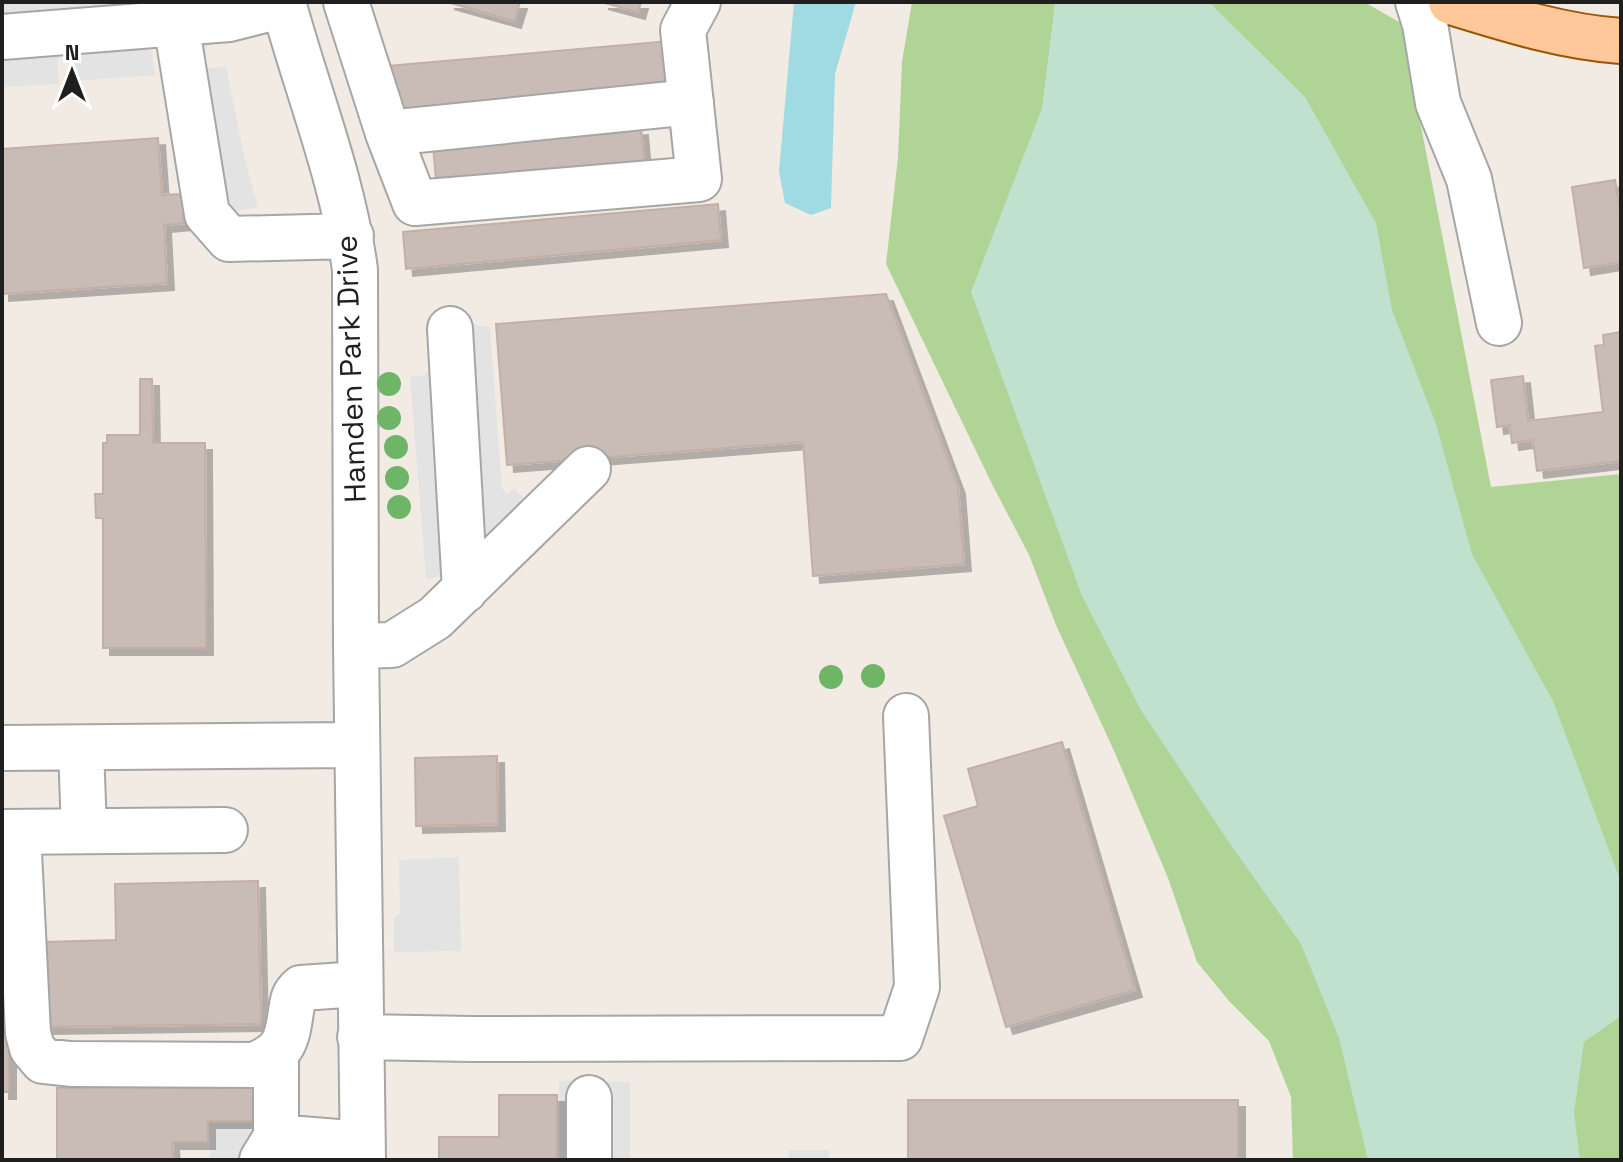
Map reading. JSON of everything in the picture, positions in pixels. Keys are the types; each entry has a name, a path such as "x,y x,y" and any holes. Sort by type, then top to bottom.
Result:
{"main road":[{"path":"1451,2 1515,21 1621,41"}],"street":[{"path":"346,2 388,133 415,203 699,179 683,30 698,2"},
{"path":"1418,2 1425,24 1438,103 1469,179 1499,323"},
{"path":"2,37 229,19 284,4"},
{"name":"Hamden Park Drive","path":"284,4 337,179 351,236 355,286 359,984 363,1152"},
{"path":"176,23 207,214 229,239 351,236"},
{"path":"388,133 691,102"},
{"path":"450,329 465,590"},
{"path":"356,646 392,645 435,618 588,469"},
{"path":"360,1037 900,1038 917,987 906,716"},
{"path":"2,748 357,745"},
{"path":"81,748 84,831"},
{"path":"225,830 10,832 28,1033 32,1048 43,1061 71,1064 254,1065 269,1059 282,1047 289,1028 294,994 301,988 359,984"},
{"path":"276,1053 269,1149 363,1152"},
{"path":"589,1098 589,1160"}],"green space":[{"path":"912,2 1364,2 1401,23 1491,487 1621,474 1621,1160 1293,1160 1291,1097 1269,1041 1229,1001 1197,962 1168,878 1056,625 1029,555 886,264 898,157 902,62"},
{"path":"1055,2 1209,2 1305,97 1376,223 1392,310 1436,424 1472,554 1553,701 1621,882 1621,1016 1584,1042 1574,1113 1580,1160 1368,1160 1339,1038 1301,944 1142,712 1082,596 971,292 1042,108"}],"shaded area":[{"path":"2,2 205,3 210,45 199,55 202,69 226,66 258,207 232,212 234,221 188,233 187,196 162,48 157,44 151,48 155,75 74,81 73,59 69,54 61,54 57,61 59,84 2,87"},
{"path":"471,315 476,325 490,327 502,489 507,494 514,488 526,501 450,580 442,576 426,579 410,377 424,376 428,370 427,317"},
{"path":"459,857 461,951 394,952 394,918 400,913 399,860"},
{"path":"559,1081 630,1082 630,1160 560,1160"},
{"path":"209,1123 296,1124 325,1160 210,1160"},
{"path":"789,1150 829,1150 829,1160 789,1160"}],"water":[{"path":"794,2 856,2 835,74 831,208 811,215 785,203 779,171"}],"building":[{"path":"447,2 520,2 514,21"},
{"path":"601,2 641,2 638,12"},
{"path":"669,41 673,86 392,111 388,66"},
{"path":"641,128 645,173 437,191 433,146"},
{"path":"158,138 162,195 182,194 184,223 164,225 167,283 2,294 2,149"},
{"path":"1615,180 1621,216 1621,262 1584,268 1572,187"},
{"path":"718,204 721,240 406,269 403,232"},
{"path":"886,294 958,487 964,564 813,576 803,442 507,465 496,324"},
{"path":"1621,332 1621,461 1537,471 1533,440 1512,443 1510,425 1497,427 1491,380 1523,376 1528,421 1603,412 1595,346 1604,345 1603,335"},
{"path":"140,379 152,379 153,443 205,443 206,648 103,648 103,518 96,518 95,494 103,494 103,443 107,443 107,435 140,435"},
{"path":"1062,742 1135,990 1006,1027 944,816 978,806 968,769"},
{"path":"497,756 498,824 416,826 415,758"},
{"path":"258,881 261,1024 46,1027 44,942 116,940 115,884"},
{"path":"2,1011 9,1011 9,1092 2,1092"},
{"path":"264,1087 264,1121 208,1121 208,1142 172,1142 173,1160 57,1160 57,1088"},
{"path":"499,1095 557,1095 557,1160 439,1160 439,1137 499,1137"},
{"path":"908,1100 1238,1100 1238,1160 908,1160"}]}
